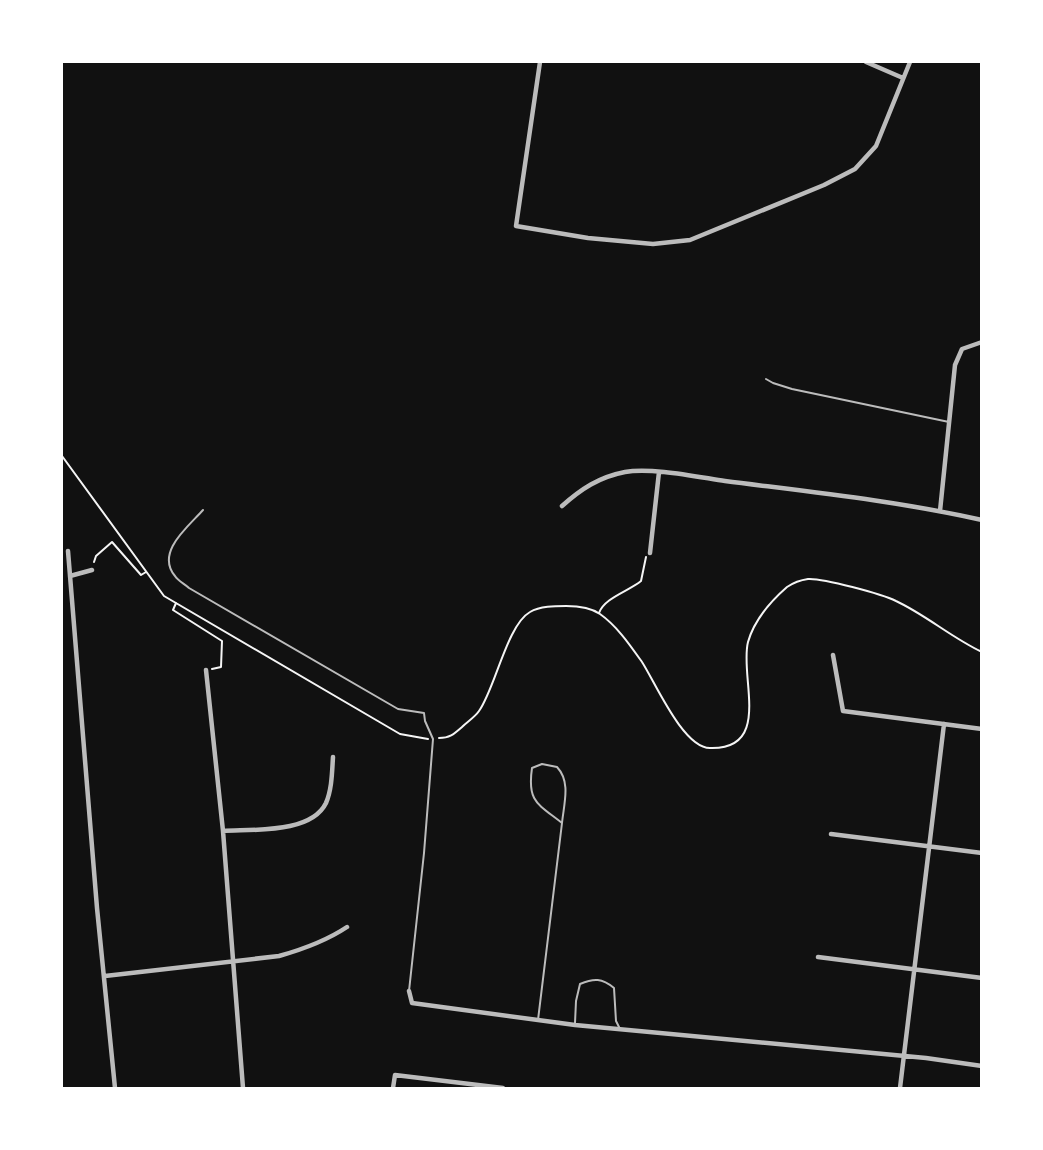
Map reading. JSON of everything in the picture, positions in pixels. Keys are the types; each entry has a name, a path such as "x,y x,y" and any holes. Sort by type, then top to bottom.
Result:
{"street":[{"path":"540,62 516,226 588,238 652,244 690,240 824,185 855,169 876,146 910,62"},
{"path":"866,62 903,78"},
{"path":"940,511 955,365 962,350 981,342"},
{"path":"562,506 581,488 594,481 626,471 659,472 841,495 981,520"},
{"path":"650,553 659,472"},
{"path":"68,550 97,908 115,1089"},
{"path":"70,576 92,570"},
{"path":"833,655 843,711 981,729"},
{"path":"206,670 223,831 243,1089"},
{"path":"900,1089 944,724"},
{"path":"223,831 303,824 325,805 330,791 333,757"},
{"path":"831,834 981,853"},
{"path":"105,976 279,956 328,940 347,927"},
{"path":"818,957 981,978"},
{"path":"409,991 412,1003 575,1025 904,1056 981,1066"},
{"path":"393,1089 395,1075 503,1089"}],"lane":[{"path":"766,379 792,389 949,422"},
{"path":"204,510 174,543 168,556 170,568 175,577 189,588 398,709 424,713 433,739 424,853 409,991"},
{"path":"538,1020 566,792 564,775 557,767 542,764 532,768 531,795 538,804 562,823"},
{"path":"575,1025 576,1000 580,984 592,979 605,980 614,988 616,1021 620,1029"}],"path":[{"path":"62,456 66,465 164,596 400,734 433,739 450,738 479,712 517,627 530,612 552,606 581,606 599,613 617,630 642,663 670,711 692,740 706,748 724,748 736,741 747,728 750,716 748,643 756,624 777,596 792,583 809,579 843,585 894,600 981,652"},
{"path":"92,570 96,556 112,542 141,575 146,572"},
{"path":"599,613 608,601 641,581 645,559 650,553"},
{"path":"176,603 173,610 222,641 221,667 206,670"}]}
